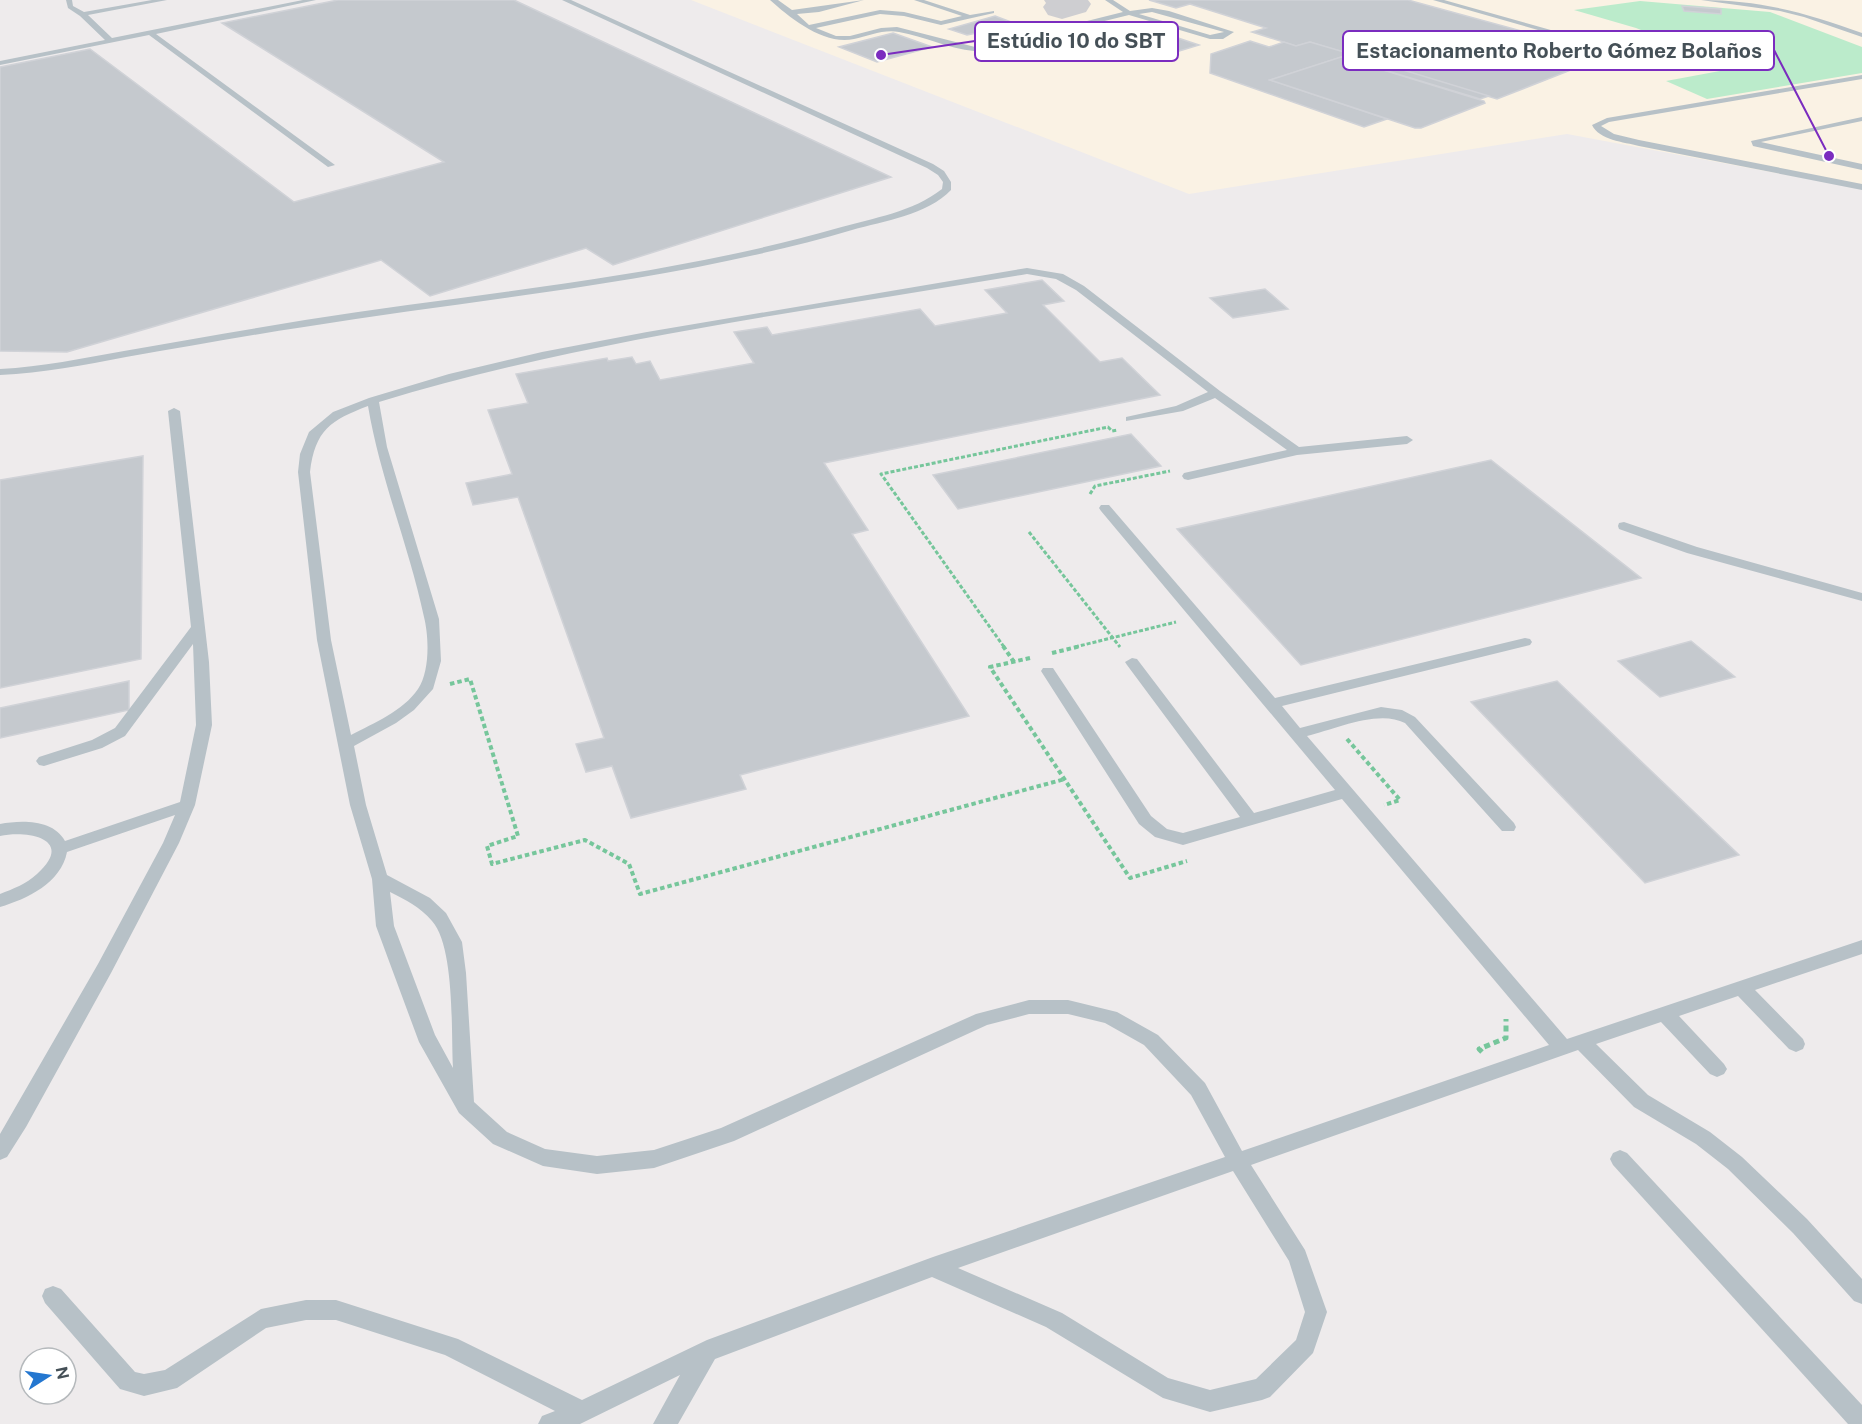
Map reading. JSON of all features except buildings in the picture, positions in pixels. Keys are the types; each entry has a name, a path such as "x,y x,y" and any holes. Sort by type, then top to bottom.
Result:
{"lane":[{"path":"69,0 70,7 83,14 110,40"},
{"path":"83,14 164,0"},
{"path":"0,63 313,0"},
{"path":"0,372 78,362 350,316 607,282 724,261 791,245 919,206 946,190 947,182 941,173 930,166 565,0"},
{"path":"773,0 808,27 835,38 850,38 881,30 897,29 975,49 1004,46 1044,34 1037,33 1035,28 1051,25 1067,28 1129,13 1145,10 1161,11 1230,32 1220,37 1210,37 1129,13 1108,0"},
{"path":"791,12 819,10 861,0"},
{"path":"917,0 971,17"},
{"path":"1436,0 1618,50 1606,40 1582,31 1469,0"},
{"path":"1704,0 1760,5 1806,15"},
{"path":"1763,0 1862,35"},
{"path":"808,27 880,12 904,14 941,23 992,12"},
{"path":"149,32 331,165"},
{"path":"1862,77 1607,120 1596,125 1597,129 1611,136 1639,143 1862,186"},
{"path":"1862,119 1754,142 1773,150 1862,167"},
{"path":"933,1267 1054,1320 1163,1387 1210,1401 1262,1389 1305,1346 1316,1312 1298,1257 1237,1160 1198,1089 1151,1040 1110,1017 1068,1007 1029,1007 983,1019 727,1135 654,1159 597,1165 543,1157 500,1138 466,1107 426,1036 385,926 380,879 358,805 324,640 304,472 306,454 315,432 337,414 373,400 453,376 542,355 1027,271 1059,276 1080,288 1216,393 1297,451"},
{"path":"1127,424 1179,409 1216,393"},
{"path":"346,744 391,720 409,707 426,689 434,661 432,619 381,447 373,400"},
{"path":"0,1151 105,968 171,843 187,806 204,725 198,627 174,411"},
{"path":"1188,476 1297,451 1407,440"},
{"path":"1105,508 1362,811 1573,1045 1604,1067 1641,1101 1703,1138 1735,1163 1800,1226 1862,1294"},
{"path":"1624,526 1692,550 1862,597"},
{"path":"44,761 97,744 120,732 198,627"},
{"path":"1271,704 1525,642"},
{"path":"1132,662 1250,819"},
{"path":"1048,671 1145,820 1161,833 1183,839 1347,792"},
{"path":"1297,734 1381,712 1397,713 1410,720 1508,827"},
{"path":"59,849 187,806"},
{"path":"0,830 22,826 37,828 49,832 57,839 59,849 56,862 48,874 34,885 0,901"},
{"path":"380,879 424,902 440,918 453,942 466,1107"},
{"path":"550,1424 582,1412 707,1351 933,1267 1237,1160 1862,947"},
{"path":"1742,988 1796,1044"},
{"path":"1665,1014 1718,1069"},
{"path":"1620,1159 1862,1422"},
{"path":"53,1296 128,1381 144,1385 169,1380 261,1319 306,1310 336,1310 450,1346 582,1412"},
{"path":"665,1424 707,1351"}],"path":[{"path":"1014,662 881,474 1108,427 1113,431 1127,424"},
{"path":"1029,532 1132,662"},
{"path":"1049,654 1197,617"},
{"path":"1174,623 1181,632"},
{"path":"1039,656 990,667 1130,878 1196,859"},
{"path":"426,689 470,679 518,836 487,846 492,864 585,840 629,864 640,894 1065,779"},
{"path":"1334,724 1400,800 1362,811"},
{"path":"1496,1071 1479,1049 1506,1038 1506,1019 1499,1010"}],"shaded area":[{"path":"691,0 1862,0 1862,189 1567,134 1189,194"}],"green space":[{"path":"1640,1 1770,12 1862,47 1862,73 1707,99 1666,81 1736,68 1636,28 1574,10"}],"taxiway":[{"path":"1062,7 1072,4 1063,0"}],"place":[{"name":"Estúdio 10 do SBT","path":"881,55"},
{"name":"Estacionamento Roberto Gómez Bolaños","path":"1829,156"}]}
